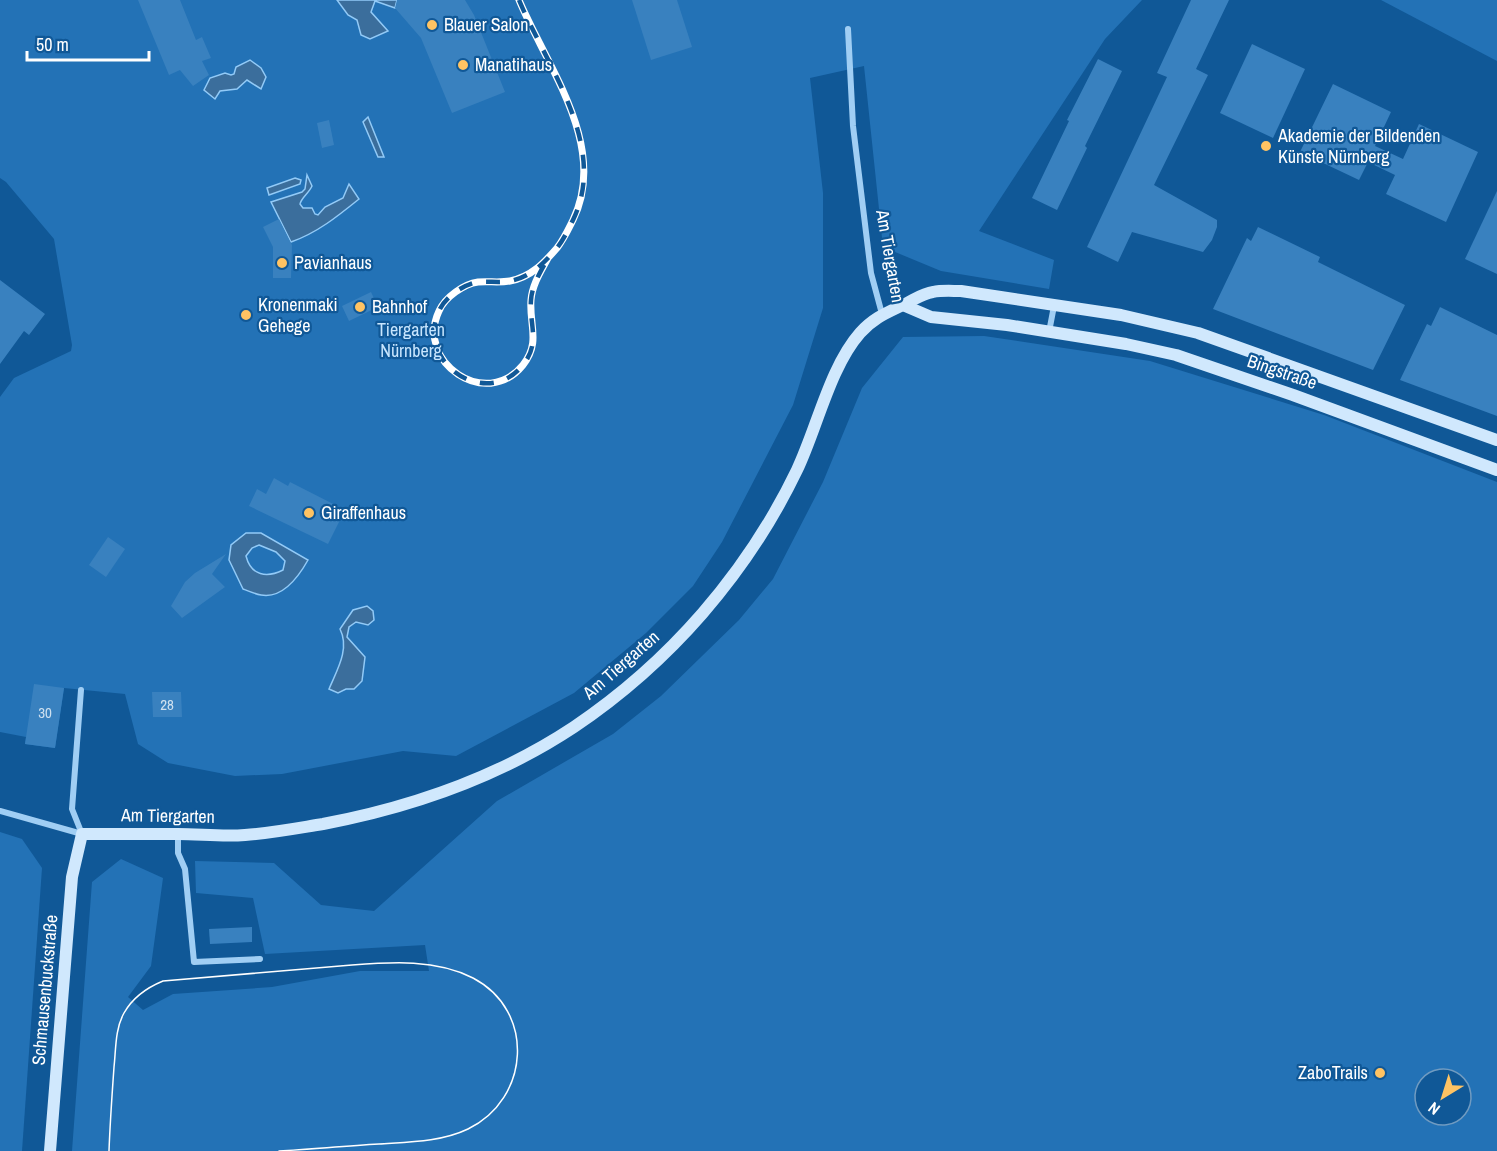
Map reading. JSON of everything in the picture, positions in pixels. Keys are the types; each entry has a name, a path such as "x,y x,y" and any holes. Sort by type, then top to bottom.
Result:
{"street":[{"name":"Am Tiergarten","path":"82,834 242,835 265,833 351,819 417,802 464,785 513,763 571,728 606,704 647,670 684,634 746,558 774,515 796,472 846,352 858,335 882,314 871,273 853,126 848,29"},
{"name":"Bingstraße","path":"882,314 930,292 961,291 1131,317 1198,333 1497,440"},
{"name":"Bingstraße","path":"903,305 931,317 1049,332 1154,350 1198,362 1497,470"},
{"path":"1049,332 1054,306"},
{"path":"81,690 72,809 82,834"},
{"path":"0,811 82,834"},
{"name":"Schmausenbuckstraße","path":"50,1151 72,877 82,834"},
{"path":"178,834 178,853 185,869 194,962 260,958"}],"green space":[{"name":"Tiergarten Nürnberg","path":"0,0 1142,0 1105,39 979,231 1054,260 1049,289 941,271 883,247 864,66 810,78 823,193 823,308 793,405 722,542 693,586 646,633 574,693 456,756 403,751 282,774 235,776 168,763 138,744 125,694 64,688 55,748 25,744 26,737 0,732 0,397 14,378 71,351 72,345 54,239 6,182 0,178"},
{"path":"1381,0 1497,0 1497,61"},
{"path":"984,336 1150,361 1324,415 1497,482 1497,1151 72,1151 92,882 121,859 163,878 151,966 128,997 143,1010 173,994 272,987 360,971 429,971 425,945 265,954 253,898 196,893 195,861 274,863 321,905 374,911 497,801 613,734 661,696 739,620 773,579 823,482 862,388 903,337"},
{"path":"0,832 22,839 42,868 22,1151 0,1151"}],"shaded area":[{"path":"337,0 397,0 395,8 375,1 371,12 388,31 370,39 361,35 357,20 348,15"},
{"path":"250,60 261,68 266,77 261,89 247,80 237,89 220,91 215,99 204,90 210,78 225,73 234,74 236,67"},
{"path":"368,117 384,157 378,157 363,122"},
{"path":"307,175 312,186 300,204 303,208 312,208 315,214 318,215 325,207 343,198 349,184 359,199 318,229 291,242 271,202 302,192 305,189"},
{"path":"295,178 301,180 300,184 269,195 267,188"},
{"path":"246,533 261,533 308,560 295,579 283,590 261,595 243,589 229,560 231,545","holes":["259,545 276,552 285,561 283,570 271,574 260,574 248,563 246,556 252,548"]},
{"path":"367,606 373,611 374,620 368,625 356,622 349,627 347,637 365,657 362,681 354,689 346,689 338,693 329,689 343,652 344,644 340,629 353,610"}],"building":[{"path":"138,0 180,0 196,40 202,37 211,58 202,61 209,75 193,86 180,70 169,75"},
{"name":"Manatihaus","path":"397,0 465,0 474,15 505,92 452,113 421,38 395,8"},
{"path":"632,0 677,0 692,47 651,60"},
{"path":"1191,0 1229,0 1196,69 1208,75 1154,185 1217,220 1217,227 1212,240 1203,252 1132,232 1118,262 1087,247 1167,77 1157,73"},
{"path":"1252,44 1305,69 1273,138 1220,113"},
{"path":"1098,59 1122,71 1057,210 1032,198 1069,121 1067,120"},
{"path":"1333,84 1391,112 1375,146 1403,159 1419,124 1478,152 1446,222 1386,194 1395,175 1368,162 1359,180 1300,152"},
{"path":"329,120 334,145 322,148 317,123"},
{"path":"1497,191 1497,274 1465,259"},
{"name":"Pavianhaus","path":"279,219 292,245 291,278 273,278 273,247 263,227"},
{"path":"1258,227 1320,257 1318,262 1405,305 1373,370 1213,309 1247,238 1251,241"},
{"path":"0,280 45,314 29,335 24,331 0,364"},
{"name":"Bahnhof","path":"371,292 378,307 349,321 342,306"},
{"path":"1440,307 1497,335 1497,416 1400,380 1427,324 1431,326"},
{"name":"Giraffenhaus","path":"274,478 288,486 290,482 345,510 328,544 249,506 257,489 266,494"},
{"path":"108,537 125,549 106,577 89,565"},
{"path":"226,554 212,574 225,587 182,618 171,606 185,582"},
{"path":"34,684 64,688 55,748 25,744"},
{"path":"152,692 181,692 182,717 153,717"},
{"path":"252,927 252,942 210,944 209,929"}],"tram line":[{"path":"109,1151 116,1039 119,1026 124,1013 136,998 163,981 367,964 414,963 444,968 473,978 493,993 508,1011 515,1032 517,1055 513,1077 504,1097 489,1115 468,1129 447,1137 424,1141 279,1151"}],"railway":[{"path":"519,0 570,107 579,136 584,164 582,192 573,220 564,238 552,254 536,269 510,281 478,282 467,285 450,296 439,311 434,330 437,347 445,363 458,374 474,382 491,383 508,378 523,365 532,349 533,289 548,258"}],"place":[{"name":"Blauer Salon","path":"432,25"},
{"name":"Manatihaus","path":"463,65"},
{"name":"Akademie der Bildenden Künste Nürnberg","path":"1266,146"},
{"name":"Pavianhaus","path":"282,263"},
{"name":"Bahnhof","path":"360,307"},
{"name":"Kronenmaki Gehege","path":"246,315"},
{"name":"Giraffenhaus","path":"309,513"},
{"name":"ZaboTrails","path":"1380,1073"}]}
